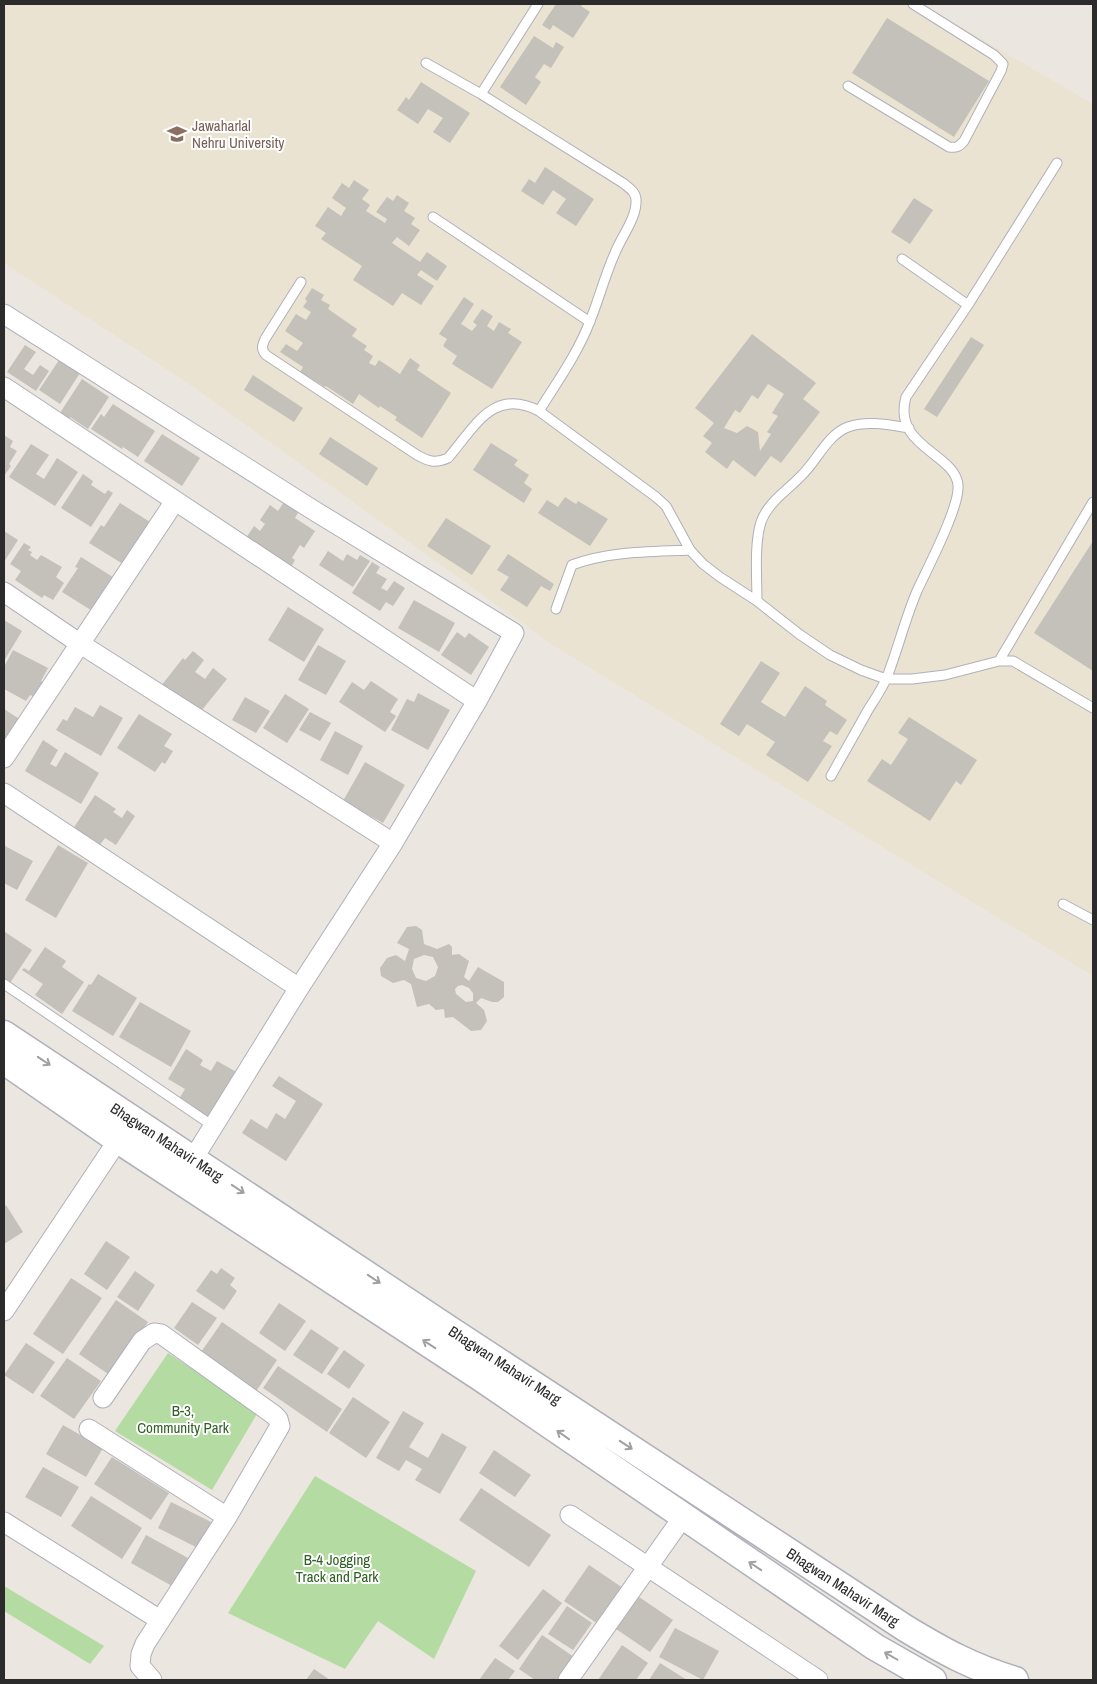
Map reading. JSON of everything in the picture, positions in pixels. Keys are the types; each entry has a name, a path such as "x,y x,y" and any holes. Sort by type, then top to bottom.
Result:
{"street":[{"path":"4,314 313,510 512,632 513,636 393,843 299,988 213,1126 188,1171"},
{"path":"4,387 477,701"},
{"path":"4,758 175,500"},
{"path":"4,592 79,643 393,843"},
{"path":"4,793 299,988"},
{"name":"Bhagwan Mahavir Marg","path":"4,1034 124,1129"},
{"name":"Bhagwan Mahavir Marg","path":"4,1061 124,1129 486,1367 603,1430 950,1655 981,1669 1014,1680"},
{"path":"4,1311 124,1129"},
{"path":"103,1398 142,1341 154,1333 161,1334 274,1415 280,1426 227,1517 145,1644 141,1654 140,1666 152,1680"},
{"name":"Bhagwan Mahavir Marg","path":"486,1367 592,1455 875,1647 933,1680"},
{"path":"89,1429 227,1517"},
{"path":"592,1455 603,1430"},
{"path":"570,1515 818,1680"},
{"path":"568,1680 683,1517"},
{"path":"4,1522 160,1620"}],"lane":[{"path":"482,94 538,4"},
{"path":"848,86 949,147 959,146 964,141 1003,64 994,55 912,4"},
{"path":"426,64 482,94 623,183 632,191 636,198 636,209 601,286 590,322 578,346 539,411"},
{"path":"831,776 886,679 915,595 956,504 958,495 958,485 952,470 921,445 909,428 903,408 906,397 968,305 1057,163"},
{"path":"433,217 590,322"},
{"path":"902,258 968,305"},
{"path":"301,282 265,339 262,346 263,351 266,355 430,462 440,462 448,458 489,411 500,404 527,404 666,506 690,550 703,564 830,655 861,670 886,679 912,679 945,675 999,661 1013,661 1093,708"},
{"path":"757,601 759,532 768,508 802,475 834,436 842,430 851,426 883,424 909,428"},
{"path":"999,661 1093,502"},
{"path":"556,609 572,565 588,559 614,554 690,550"},
{"path":"1063,904 1093,920"},
{"path":"4,984 213,1126"}],"shaded area":[{"path":"4,4 922,4 1093,104 1093,976 551,644 189,384 4,263"}],"green space":[{"name":"B-3, Community Park","path":"168,1353 258,1412 212,1490 115,1431"},
{"name":"B-4 Jogging Track and Park","path":"315,1476 476,1571 434,1659 378,1621 345,1669 228,1613"},
{"path":"4,1586 104,1646 90,1664 4,1611"}],"building":[{"path":"556,4 583,4 581,6 590,12 573,38 553,25 550,30 542,25"},
{"path":"887,18 989,81 954,137 852,73"},
{"path":"534,36 553,48 556,42 564,47 551,68 544,64 535,77 541,82 526,105 500,87"},
{"path":"421,82 470,113 450,143 433,132 443,118 428,109 418,124 397,110 406,97 409,100"},
{"path":"545,167 594,199 576,226 556,213 566,199 553,190 543,205 521,191 529,179 535,183"},
{"path":"354,180 369,190 362,199 370,205 366,211 385,223 387,219 376,212 387,197 393,201 397,195 409,203 404,211 415,218 411,224 420,230 409,246 397,237 392,243 420,262 427,252 447,266 437,281 421,270 417,275 434,286 421,305 402,293 393,306 353,280 362,266 321,239 326,233 315,226 328,207 341,216 346,208 332,198 342,183 349,188"},
{"path":"914,198 933,210 910,244 891,232"},
{"path":"312,288 324,295 321,300 330,305 328,309 357,329 352,336 367,346 364,350 373,356 369,363 375,366 379,360 400,374 410,358 420,365 417,370 451,393 422,438 395,420 397,417 380,406 379,408 359,394 353,404 300,372 303,367 280,352 286,344 297,351 303,343 285,331 296,314 306,320 311,312 303,307 307,301 305,299"},
{"path":"464,297 474,304 461,324 472,331 477,325 473,322 482,309 493,316 487,326 494,331 499,322 511,329 508,333 522,342 492,389 452,364 457,356 443,346 447,339 439,334"},
{"path":"752,334 816,383 803,399 820,412 781,463 771,456 755,477 733,460 727,469 705,452 712,443 703,436 714,423 695,408","holes":["768,384 784,394 772,413 778,416 767,432 771,434 760,451 758,432 747,426 737,433 724,428 735,410 740,413 752,395 758,399"]},
{"path":"971,337 984,345 937,417 924,409"},
{"path":"25,345 36,352 24,369 33,375 40,365 49,371 36,391 7,372"},
{"path":"59,360 80,373 60,404 39,390"},
{"path":"253,375 303,408 294,422 244,390"},
{"path":"82,379 109,397 88,429 60,413"},
{"path":"113,404 155,431 138,457 91,429 101,414 104,417"},
{"path":"162,434 200,458 182,486 144,461"},
{"path":"4,435 13,441 10,447 17,451 9,464 11,466 4,476"},
{"path":"330,437 378,468 367,486 319,454"},
{"path":"491,443 518,460 514,465 529,475 524,483 532,489 524,503 473,470"},
{"path":"31,444 49,455 36,474 44,479 57,458 78,472 55,506 9,477"},
{"path":"83,474 93,481 91,485 105,494 108,490 113,493 91,527 61,508"},
{"path":"565,497 576,504 578,501 608,519 590,546 538,513 547,500 558,507"},
{"path":"284,502 299,511 295,518 315,531 304,548 300,545 292,558 295,560 291,567 246,538 254,526 260,531 265,524 260,520 270,505 278,511"},
{"path":"120,503 150,522 123,564 89,543 101,525 104,527"},
{"path":"446,518 491,546 472,575 427,546"},
{"path":"4,531 18,540 4,562"},
{"path":"1093,541 1093,671 1034,633"},
{"path":"24,543 31,547 28,550 32,552 30,555 37,560 41,555 62,567 56,577 64,583 53,600 44,595 42,598 15,580 21,571 10,564"},
{"path":"328,551 343,561 347,554 357,560 360,555 370,561 353,587 319,565"},
{"path":"508,554 554,584 550,591 541,586 527,607 500,590 509,577 497,570"},
{"path":"81,557 116,579 94,612 62,592 78,568 75,567"},
{"path":"372,562 380,567 376,573 387,579 381,588 387,591 394,581 405,588 393,606 386,602 380,611 352,593"},
{"path":"414,600 455,623 439,652 398,628"},
{"path":"288,607 324,629 304,662 268,640"},
{"path":"4,620 22,631 4,661"},
{"path":"457,632 465,638 469,633 489,647 471,675 441,655"},
{"path":"318,645 346,661 326,695 298,680"},
{"path":"13,650 48,668 41,681 47,685 39,699 30,695 26,701 4,689 4,667"},
{"path":"193,651 204,660 195,672 205,679 213,668 227,679 198,715 161,686 183,658 185,660"},
{"path":"761,661 780,673 761,702 785,717 805,686 827,701 825,705 847,720 837,735 830,731 823,741 832,746 808,782 766,755 775,742 747,724 739,736 720,724"},
{"path":"371,681 398,699 390,712 396,716 385,732 339,702 352,682 364,690"},
{"path":"418,693 450,710 428,750 391,730 407,699 414,702"},
{"path":"285,694 309,709 287,743 263,728"},
{"path":"245,697 270,711 256,733 232,720"},
{"path":"100,705 123,718 101,756 56,730 63,719 67,721 75,707 93,717"},
{"path":"4,709 24,722 4,752"},
{"path":"310,712 331,723 320,741 299,730"},
{"path":"139,714 172,734 164,746 173,751 165,764 162,762 155,772 117,748"},
{"path":"909,717 977,760 961,785 956,781 930,821 867,781 882,759 891,765 908,739 898,733"},
{"path":"335,731 363,746 348,775 320,760"},
{"path":"43,740 58,750 50,764 56,767 65,752 99,773 81,804 25,771"},
{"path":"365,762 405,785 383,823 343,801"},
{"path":"95,795 116,809 113,812 122,818 127,810 135,816 116,845 105,838 99,846 73,829"},
{"path":"58,845 88,863 56,918 25,900"},
{"path":"5,846 33,861 17,890 4,883"},
{"path":"416,926 422,930 424,944 437,949 449,944 452,947 452,955 459,954 469,961 464,977 469,981 478,967 504,982 504,997 498,1002 481,998 476,1003 484,1010 487,1021 481,1030 471,1031 453,1017 445,1018 444,1009 436,1010 429,1004 417,1007 411,984 404,980 393,983 381,976 380,968 387,958 396,955 405,961 409,949 397,943 407,927","holes":["424,955 433,957 438,967 435,976 426,981 416,978 412,969 414,959","462,985 469,988 473,993 473,1001 466,1002 456,994 455,989"]},
{"path":"5,932 32,950 10,983 4,979"},
{"path":"45,947 66,961 62,967 84,982 62,1014 35,995 43,984 22,970 24,968 29,971"},
{"path":"98,974 137,998 113,1036 72,1011 89,984 91,985"},
{"path":"140,1002 191,1031 171,1067 119,1037"},
{"path":"186,1049 203,1060 200,1065 211,1071 217,1061 240,1074 213,1119 179,1099 185,1089 168,1079"},
{"path":"279,1076 323,1104 286,1161 242,1133 251,1119 267,1129 276,1113 285,1119 296,1101 272,1086"},
{"path":"6,1205 23,1232 4,1244 4,1207"},
{"path":"106,1241 130,1257 107,1290 84,1274"},
{"path":"221,1268 235,1278 230,1285 237,1291 224,1310 196,1291 211,1270 217,1274"},
{"path":"135,1271 155,1285 138,1311 117,1297"},
{"path":"71,1278 102,1298 63,1354 33,1334"},
{"path":"116,1300 148,1322 111,1376 79,1354"},
{"path":"192,1302 217,1318 198,1345 174,1328"},
{"path":"279,1303 306,1321 285,1351 259,1333"},
{"path":"222,1322 277,1360 255,1393 199,1355"},
{"path":"311,1329 339,1348 322,1374 293,1355"},
{"path":"26,1343 55,1362 33,1394 4,1375"},
{"path":"344,1350 365,1365 349,1389 327,1374"},
{"path":"67,1358 101,1381 74,1419 40,1396"},
{"path":"278,1366 342,1409 327,1432 263,1388"},
{"path":"353,1397 390,1422 366,1458 329,1433"},
{"path":"403,1411 424,1423 409,1447 428,1458 442,1433 467,1447 440,1494 415,1480 422,1469 406,1460 399,1471 376,1458"},
{"path":"63,1425 103,1448 86,1477 46,1454"},
{"path":"494,1450 531,1475 515,1497 479,1473"},
{"path":"112,1457 169,1493 151,1520 94,1484"},
{"path":"43,1467 79,1487 61,1517 25,1497"},
{"path":"481,1488 551,1535 529,1567 459,1520"},
{"path":"91,1496 142,1528 122,1559 71,1526"},
{"path":"171,1502 211,1522 198,1548 158,1528"},
{"path":"146,1535 188,1558 172,1586 131,1563"},
{"path":"589,1565 623,1588 598,1624 564,1601"},
{"path":"543,1589 562,1603 518,1660 499,1646"},
{"path":"636,1595 673,1620 650,1652 613,1627"},
{"path":"567,1606 592,1623 573,1650 548,1634"},
{"path":"675,1628 719,1651 703,1680 659,1657"},
{"path":"542,1635 574,1657 558,1680 535,1680 519,1669"},
{"path":"622,1645 648,1663 636,1680 598,1680"},
{"path":"495,1658 515,1671 508,1680 479,1680"},
{"path":"660,1663 687,1680 649,1680"},
{"path":"314,1669 330,1680 306,1680"}],"place":[{"name":"Jawaharlal Nehru University","path":"177,134"}]}
